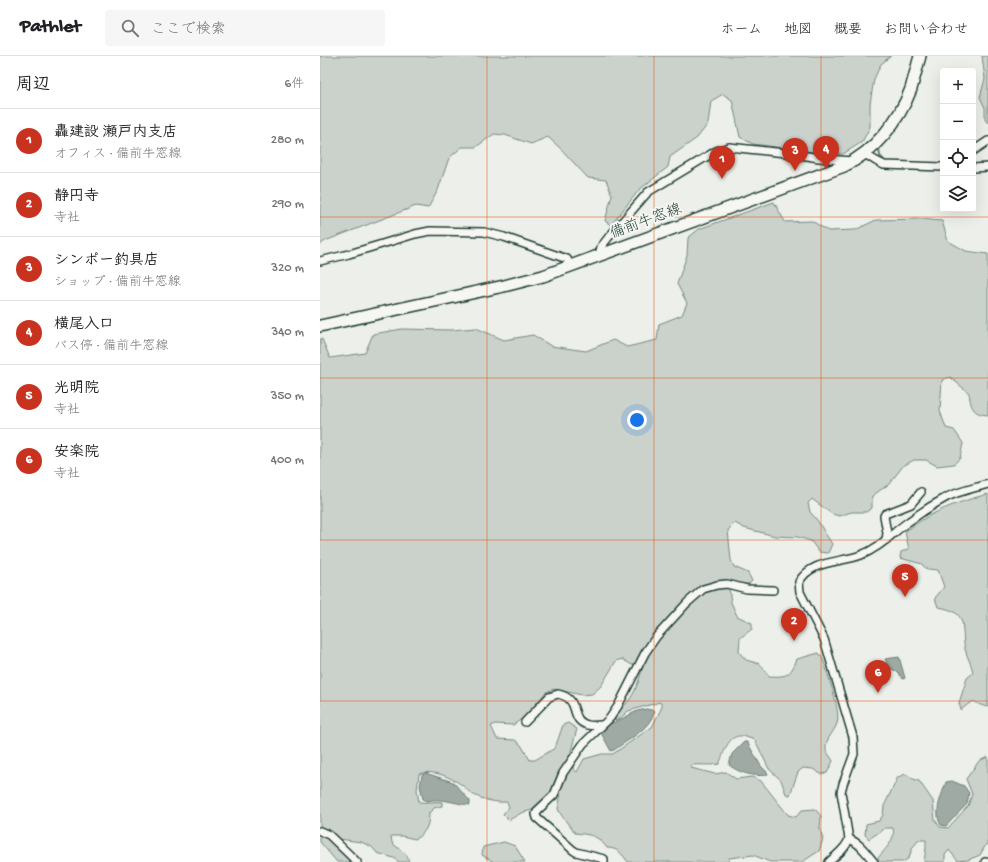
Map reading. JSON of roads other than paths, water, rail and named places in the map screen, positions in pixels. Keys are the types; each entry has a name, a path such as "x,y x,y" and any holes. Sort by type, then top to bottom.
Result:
{"main road":[{"name":"備前牛窓線","path":"320,326 504,286 543,276 833,171 853,162 874,146 895,120 910,90 920,56"}],"street":[{"path":"976,149 988,141"},
{"path":"599,255 601,247 608,238 648,192 716,151 729,148 795,154 853,162"},
{"path":"865,154 884,165 940,167"},
{"path":"976,168 988,168"},
{"path":"320,261 415,234 430,231 462,231 484,232 504,237 567,259 571,266"},
{"path":"829,862 842,850 848,843 849,839 841,792 842,784 854,754 853,737 824,639 800,592 799,582 803,575 825,563 860,556 878,547 911,520 947,497 988,484"},
{"path":"886,540 888,533 884,516 885,514 911,504 921,492"},
{"path":"604,862 604,859 573,850 538,818 536,814 538,810 554,795 560,778 583,744 610,718 656,637 676,613 703,589 716,585 727,584 747,588 773,590"},
{"path":"524,722 549,697 558,694 570,700 574,706 576,717 582,722 588,725 601,726"},
{"path":"320,831 330,835 357,862"},
{"path":"849,839 853,840 874,862"}],"waterway":[{"path":"879,148 880,156 886,162"}],"place":[{"name":"横尾入口","path":"826,169"},
{"name":"シンポー釣具店","path":"795,171"},
{"name":"轟建設 瀬戸内支店","path":"722,179"},
{"name":"光明院","path":"905,597"},
{"name":"静円寺","path":"794,641"},
{"name":"安楽院","path":"878,693"}]}
